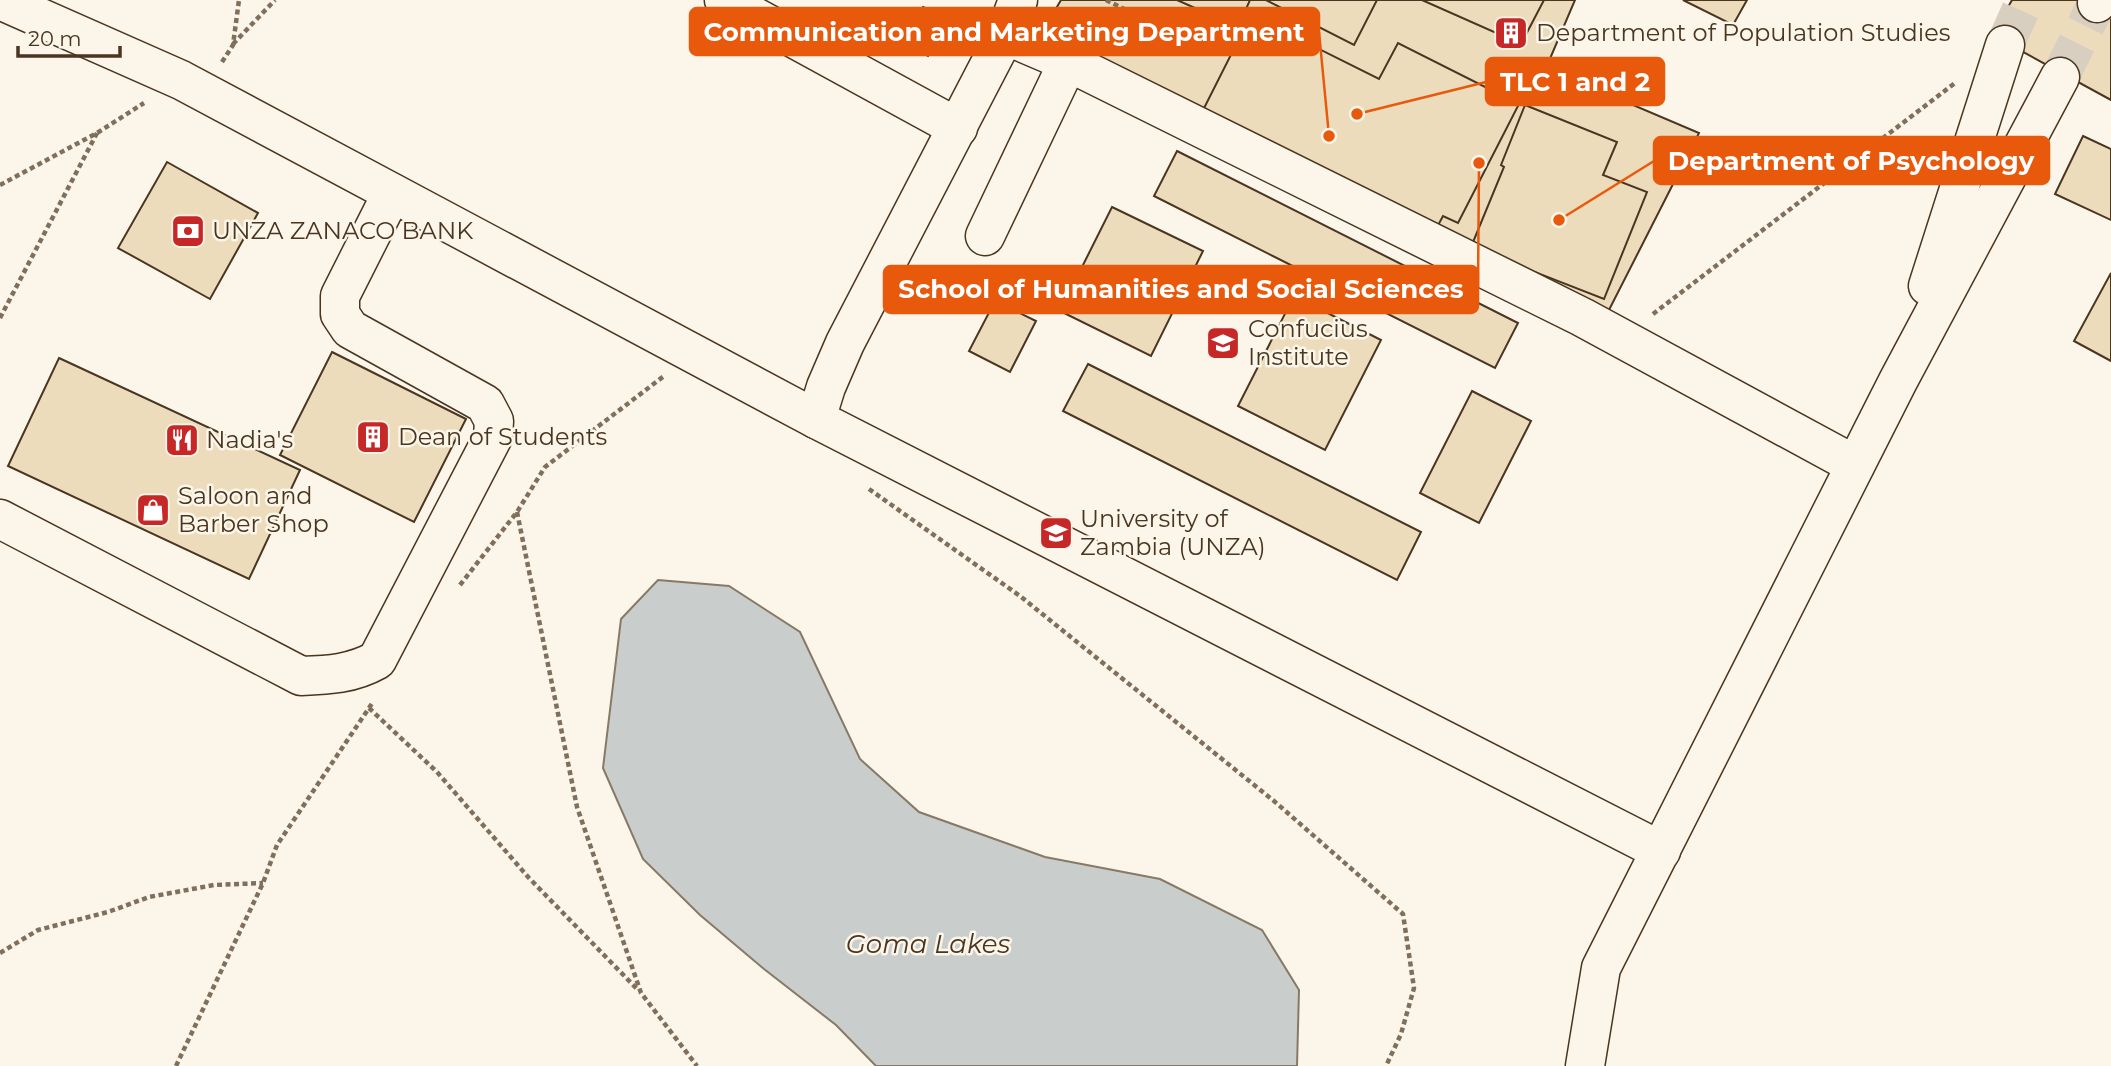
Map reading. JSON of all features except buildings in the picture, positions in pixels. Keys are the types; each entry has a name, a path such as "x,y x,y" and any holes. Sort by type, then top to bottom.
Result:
{"lane":[{"path":"0,0 191,86 816,419 1661,851"},
{"path":"724,0 958,128"},
{"path":"816,419 845,343 1005,35 1018,0"},
{"path":"1005,35 1068,62 1621,338 1855,465"},
{"path":"1898,381 2005,45"},
{"path":"985,236 1068,62"},
{"path":"1586,1066 1601,968 1898,381 2060,76"},
{"path":"0,519 301,676 337,675 360,669 377,660 492,437 494,421 485,404 350,329 340,314 340,296 392,193"}],"path":[{"path":"233,45 239,0"},
{"path":"0,185 191,86 275,0"},
{"path":"1106,0 1214,54"},
{"path":"1621,338 1961,78"},
{"path":"0,318 97,133"},
{"path":"865,487 1020,596 1274,801 1403,914 1414,988 1401,1034 1386,1066"},
{"path":"517,512 577,807 641,993"},
{"path":"369,708 437,772 529,878 641,993 697,1066"},
{"path":"0,954 38,930 108,912 149,897 214,886 263,883"}],"water":[{"name":"Goma Lakes","path":"658,580 729,586 800,632 860,759 919,812 1045,857 1160,879 1262,930 1299,990 1297,1066 876,1066 836,1025 700,915 643,859 603,768 621,619"}],"tunnel":[{"path":"2005,45 2025,0"},
{"path":"2060,77 2097,3"}],"place":[{"name":"Department of Population Studies","path":"1511,33"},
{"name":"TLC 1 and 2","path":"1357,114"},
{"name":"Communication and Marketing Department","path":"1329,136"},
{"name":"School of Humanities and Social Sciences","path":"1479,163"},
{"name":"Department of Psychology","path":"1559,220"},
{"name":"UNZA ZANACO BANK","path":"188,231"},
{"name":"Confucius Institute","path":"1223,343"},
{"name":"Dean of Students","path":"373,437"},
{"name":"Nadia's","path":"182,440"},
{"name":"Saloon and Barber Shop","path":"153,510"},
{"name":"University of Zambia (UNZA)","path":"1056,533"}]}
